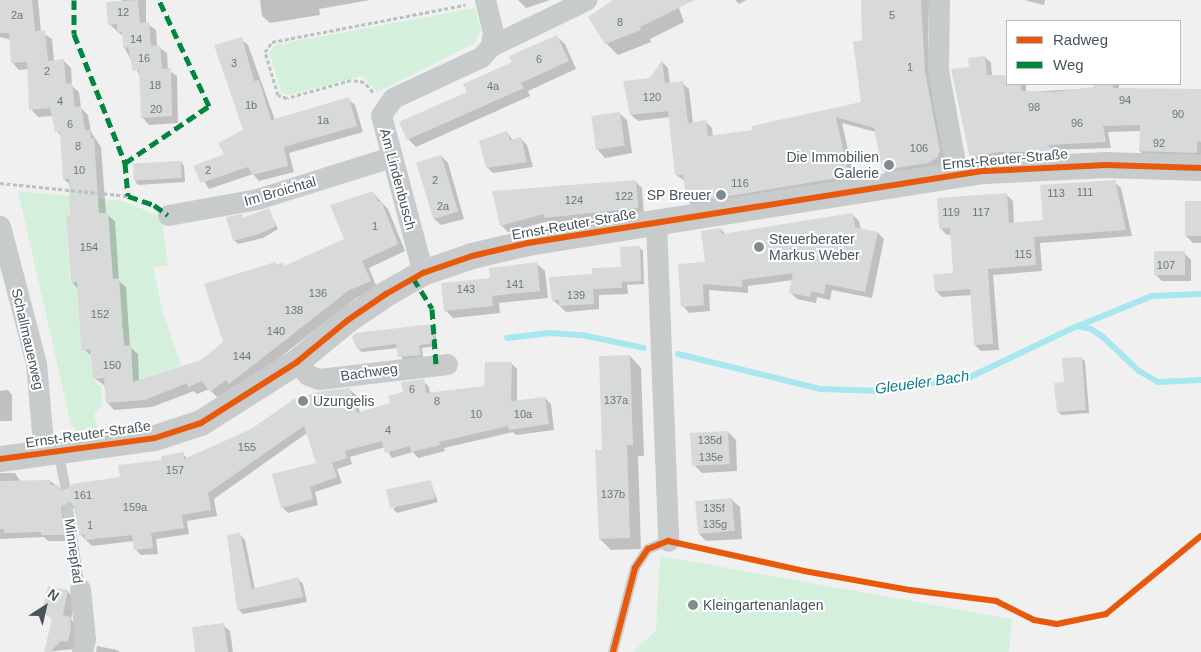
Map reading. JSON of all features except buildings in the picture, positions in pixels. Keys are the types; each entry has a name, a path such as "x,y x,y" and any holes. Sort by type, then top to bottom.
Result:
{"street":[{"path":"485,0 493,32 491,46"},
{"path":"385,106 393,98 481,57 491,46 586,0"},
{"path":"940,0 938,70 957,174"},
{"name":"Am Lindenbusch","path":"385,106 381,115 423,273"},
{"name":"Im Broichtal","path":"168,216 257,199 391,158"},
{"name":"Ernst-Reuter-Straße","path":"0,459 154,438 201,423 297,362 348,320 423,273 528,243 957,174 1106,165 1201,168"},
{"name":"Ernst-Reuter-Straße","path":"656,222 668,541"},
{"name":"Schallmauerweg","path":"0,226 36,364 51,453"},
{"name":"Bachweg","path":"297,362 308,375 319,379 447,364"},
{"name":"Minnepfad","path":"80,589 85,639 82,652"}],"lane":[{"path":"51,453 65,484"},
{"name":"Minnepfad","path":"68,509 80,589"},
{"path":"613,652 635,568 648,549 668,541"}],"path":[{"path":"385,106 359,80 287,98 278,95 265,52 272,42 485,0"},
{"path":"0,182 128,196"}],"green space":[{"path":"475,8 481,30 475,43 377,92 362,76 288,95 281,92 269,53 275,45"},
{"path":"18,191 123,201 162,217 168,265 153,267 163,313 181,365 133,383 113,279 108,213 66,216 70,283 77,282 81,349 90,353 93,379 101,388 103,405 94,415 98,431 80,435 71,425"},
{"path":"660,556 1012,619 1009,652 633,652 656,630"}],"waterway":[{"path":"1078,326 1152,296 1201,294"},
{"name":"Gleueler Bach","path":"678,354 821,389 882,391 970,377 1077,326 1091,329 1103,337 1139,371 1158,382 1201,380"},
{"name":"Gleueler Bach","path":"507,338 550,333 582,335 644,348"}],"marked path":[{"path":"74,0 74,34 125,163 128,196 154,205 168,215"},
{"path":"125,163 209,106 159,0"},
{"path":"413,278 432,309 436,365"}],"cycle path":[{"path":"0,459 155,438 201,423 297,362 348,320 386,294 423,273 472,256 528,243 985,171 1106,165 1201,168"},
{"path":"613,652 635,568 648,549 668,541 804,571 910,590 996,601 1034,620 1057,624 1106,614 1201,536"}],"place":[{"name":"Die Immobilien Galerie","path":"889,165"},
{"name":"SP Breuer","path":"721,195"},
{"name":"Steuerberater Markus Weber","path":"759,247"},
{"name":"Uzungelis","path":"303,401"},
{"name":"Kleingartenanlagen","path":"693,605"}]}
